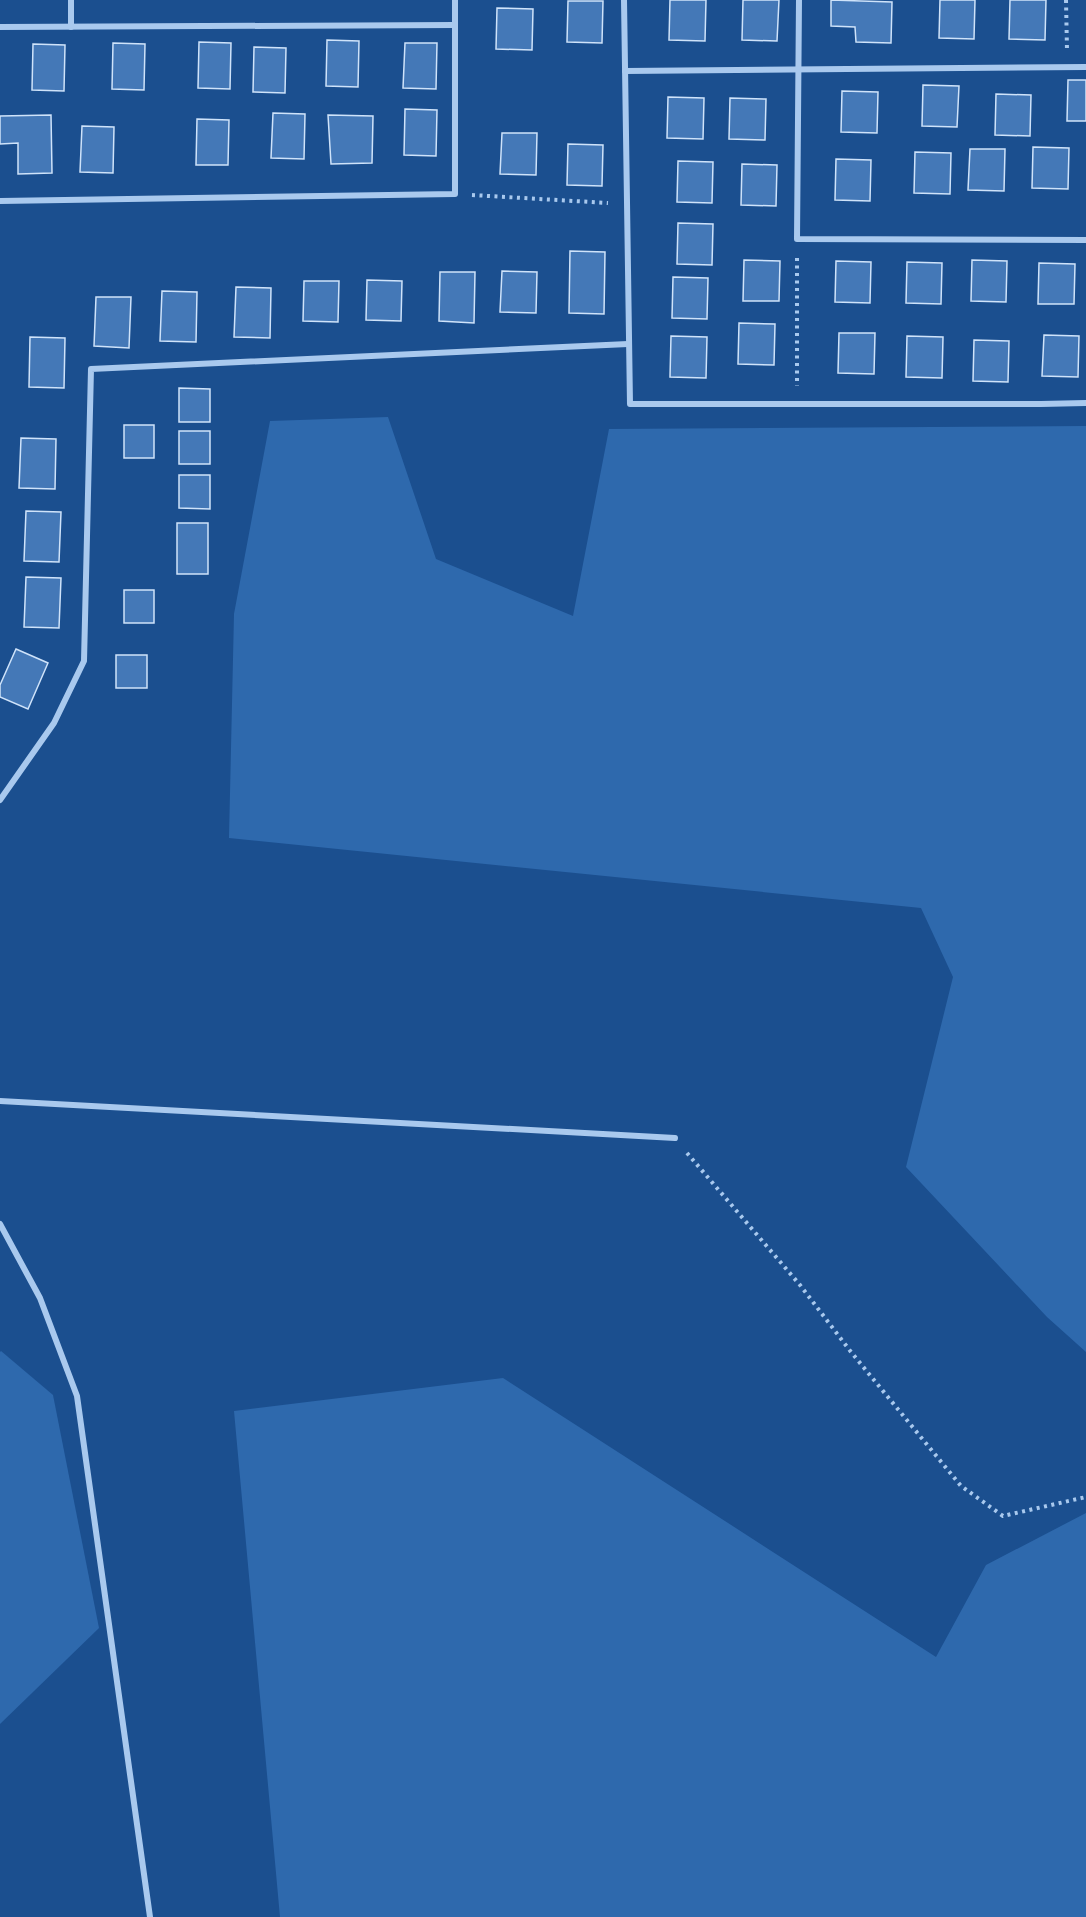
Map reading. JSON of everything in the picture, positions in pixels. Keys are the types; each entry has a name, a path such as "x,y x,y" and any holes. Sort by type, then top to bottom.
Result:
{"street":[{"path":"71,0 71,27"},
{"path":"0,201 455,194 455,0"},
{"path":"624,0 630,404 1086,403"},
{"path":"799,0 797,240 1086,240"},
{"path":"0,27 455,25"},
{"path":"625,71 1086,67"},
{"path":"0,800 54,723 84,661 91,369 628,344"},
{"path":"0,1101 675,1138"},
{"path":"0,1224 40,1298 77,1396 150,1917"}],"path":[{"path":"1066,0 1068,67"},
{"path":"455,194 627,204"},
{"path":"797,240 797,404"},
{"path":"675,1138 800,1285 851,1352 961,1486 1003,1516 1086,1497"}],"shaded area":[{"path":"388,417 436,559 573,616 609,429 1086,426 1086,1352 1047,1317 906,1167 953,977 921,908 229,838 234,614 270,421"},
{"path":"0,1352 53,1395 99,1628 0,1724"},
{"path":"503,1378 936,1657 986,1565 1086,1513 1086,1917 280,1917 234,1411"}],"building":[{"path":"670,0 706,0 705,41 669,40"},
{"path":"743,0 779,0 777,41 742,40"},
{"path":"831,0 892,2 891,43 856,42 855,27 831,26"},
{"path":"940,0 975,0 974,39 939,38"},
{"path":"1010,0 1046,0 1045,40 1009,39"},
{"path":"568,1 603,1 602,43 567,42"},
{"path":"497,8 533,9 532,50 496,49"},
{"path":"327,40 359,41 358,87 326,86"},
{"path":"199,42 231,43 230,89 198,88"},
{"path":"113,43 145,44 144,90 112,89"},
{"path":"405,43 437,43 436,89 403,88"},
{"path":"33,44 65,45 64,91 32,90"},
{"path":"254,47 286,48 285,93 253,92"},
{"path":"1068,80 1086,80 1086,121 1067,121"},
{"path":"923,85 959,86 957,127 922,126"},
{"path":"842,91 878,92 877,133 841,132"},
{"path":"996,94 1031,95 1030,136 995,135"},
{"path":"668,97 704,98 703,139 667,138"},
{"path":"730,98 766,99 765,140 729,139"},
{"path":"405,109 437,110 436,156 404,155"},
{"path":"273,113 305,114 304,159 271,158"},
{"path":"51,115 52,173 18,174 18,143 0,144 0,116"},
{"path":"328,115 373,116 372,163 331,164"},
{"path":"197,119 229,120 228,165 196,165"},
{"path":"82,126 114,127 113,173 80,172"},
{"path":"502,133 537,133 536,175 500,174"},
{"path":"568,144 603,145 602,186 567,185"},
{"path":"1033,147 1069,148 1068,189 1032,188"},
{"path":"970,149 1005,149 1004,191 968,190"},
{"path":"915,152 951,153 950,194 914,193"},
{"path":"836,159 871,160 870,201 835,200"},
{"path":"678,161 713,162 712,203 677,202"},
{"path":"742,164 777,165 776,206 741,205"},
{"path":"678,223 713,224 712,265 677,264"},
{"path":"570,251 605,252 604,314 569,313"},
{"path":"744,260 780,261 779,301 743,301"},
{"path":"972,260 1007,261 1006,302 971,301"},
{"path":"836,261 871,262 870,303 835,302"},
{"path":"907,262 942,263 941,304 906,303"},
{"path":"1039,263 1075,264 1074,304 1038,304"},
{"path":"502,271 537,272 536,313 500,312"},
{"path":"440,272 475,272 474,323 439,321"},
{"path":"673,277 708,278 707,319 672,318"},
{"path":"367,280 402,281 401,321 366,320"},
{"path":"304,281 339,281 338,322 303,321"},
{"path":"236,287 271,288 270,338 234,337"},
{"path":"162,291 197,292 196,342 160,341"},
{"path":"96,297 131,297 129,348 94,346"},
{"path":"739,323 775,324 774,365 738,364"},
{"path":"839,333 875,333 874,374 838,373"},
{"path":"1044,335 1079,336 1078,377 1042,376"},
{"path":"671,336 707,337 706,378 670,377"},
{"path":"907,336 943,337 942,378 906,377"},
{"path":"30,337 65,338 64,388 29,387"},
{"path":"974,340 1009,341 1008,382 973,381"},
{"path":"179,388 210,389 210,422 179,422"},
{"path":"124,425 154,425 154,458 124,458"},
{"path":"179,431 210,431 210,464 179,464"},
{"path":"21,438 56,439 55,489 19,488"},
{"path":"179,475 210,475 210,509 179,508"},
{"path":"26,511 61,512 59,562 24,561"},
{"path":"177,523 208,523 208,574 177,574"},
{"path":"26,577 61,578 59,628 24,627"},
{"path":"124,590 154,590 154,623 124,623"},
{"path":"16,649 48,663 28,709 0,697 0,685"},
{"path":"116,655 147,655 147,688 116,688"}]}
